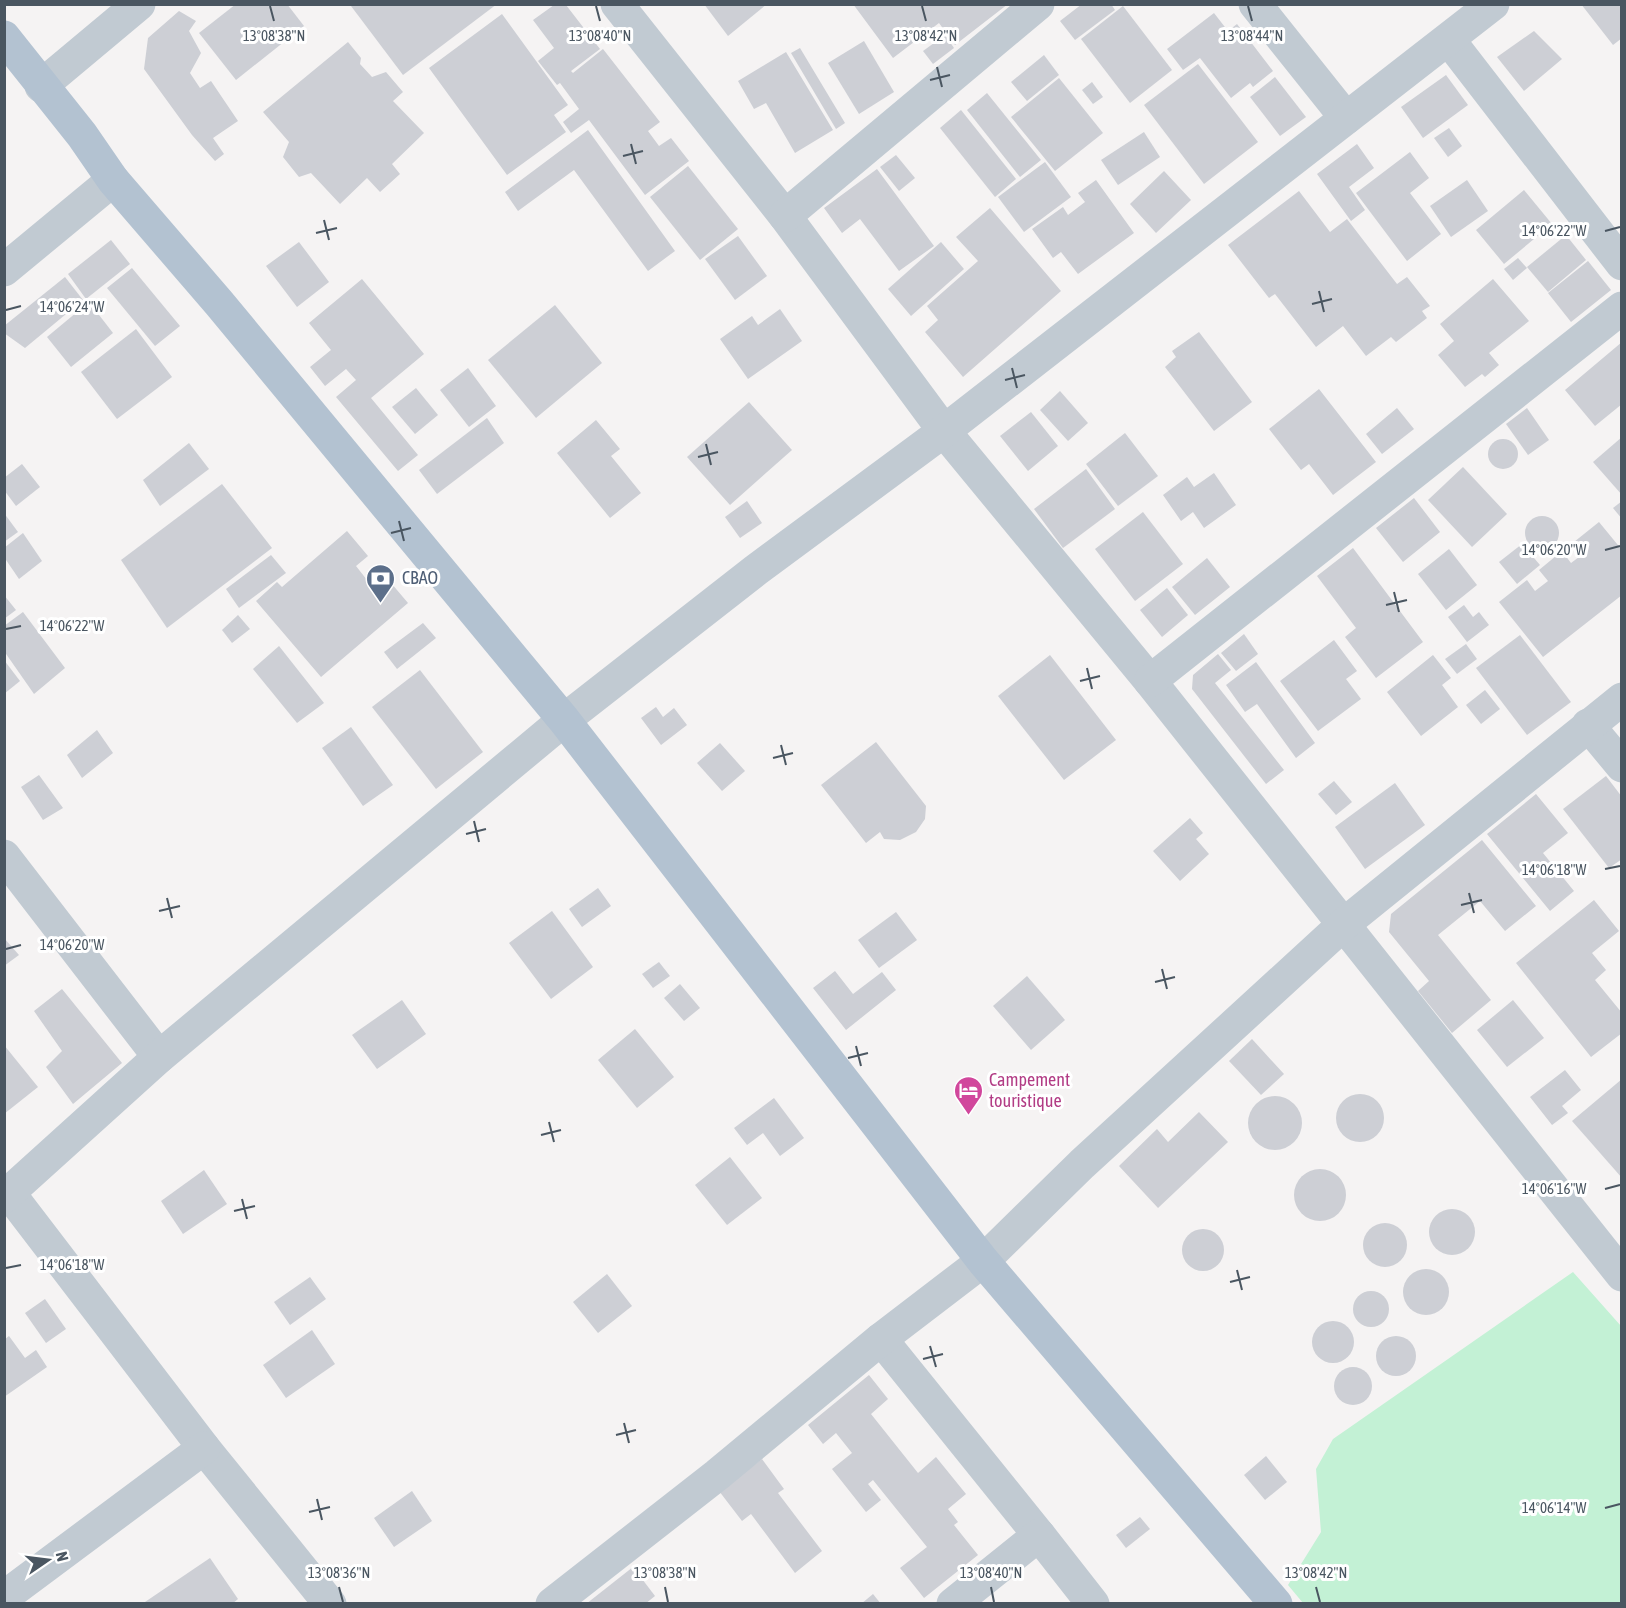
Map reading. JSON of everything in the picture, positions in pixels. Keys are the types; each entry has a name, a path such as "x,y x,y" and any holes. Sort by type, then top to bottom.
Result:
{"main road":[{"path":"4,38 82,135 113,180 219,303 564,720 983,1261 1276,1604"}],"street":[{"path":"41,86 138,4"},
{"path":"617,4 785,216 944,431 1150,681 1622,1275"},
{"path":"785,216 1038,4"},
{"path":"1255,4 1346,118"},
{"path":"330,1604 204,1448 7,1195 159,1057 564,720 756,570 944,431 1449,40 1492,4"},
{"path":"1449,40 1622,264"},
{"path":"4,270 113,180"},
{"path":"1150,681 1622,308"},
{"path":"552,1604 717,1475 882,1339 983,1261 1083,1164 1344,924 1622,699"},
{"path":"1588,725 1622,766"},
{"path":"4,856 159,1057"},
{"path":"882,1339 1093,1604"},
{"path":"4,1597 204,1448"},
{"path":"953,1604 1039,1535"}],"green space":[{"path":"1573,1272 1621,1326 1621,1603 1303,1603 1288,1585 1321,1532 1316,1469 1333,1439"}],"building":[{"path":"236,4 287,4 304,26 236,80 199,33"},
{"path":"353,4 497,4 403,75 351,6"},
{"path":"704,4 767,4 728,36"},
{"path":"853,4 1008,4 955,45 939,23 893,58"},
{"path":"1082,4 1111,4 1115,10 1075,40 1060,21"},
{"path":"1581,4 1622,4 1622,38 1613,45"},
{"path":"554,5 566,5 600,49 571,71 573,73 603,49 660,122 648,131 659,146 671,138 689,161 645,195 589,120 571,133 563,122 579,109 560,83 557,85 538,61 554,48 533,20"},
{"path":"1123,6 1172,70 1130,103 1081,39"},
{"path":"179,11 196,21 189,31 201,53 190,73 200,88 211,81 238,121 213,138 224,154 215,161 192,135 144,69 148,38"},
{"path":"1214,13 1228,31 1237,24 1273,71 1253,87 1250,83 1231,98 1200,58 1183,70 1167,49"},
{"path":"502,14 568,105 554,115 566,132 507,175 429,68"},
{"path":"1534,31 1562,59 1524,91 1497,57"},
{"path":"945,35 954,48 933,64 923,51"},
{"path":"864,41 894,92 859,114 828,63"},
{"path":"348,42 361,58 360,64 372,77 386,72 403,92 393,101 424,133 392,164 400,174 380,192 367,178 340,204 311,173 299,177 283,157 289,142 263,112"},
{"path":"800,48 845,123 836,129 791,53"},
{"path":"786,52 833,130 795,153 766,103 754,109 738,81"},
{"path":"1044,55 1059,75 1027,101 1011,82"},
{"path":"1198,64 1258,142 1204,184 1144,105"},
{"path":"1446,75 1468,105 1423,138 1401,107"},
{"path":"1275,77 1306,117 1280,136 1250,97"},
{"path":"1059,78 1103,133 1055,171 1011,117"},
{"path":"1092,82 1103,97 1093,104 1082,90"},
{"path":"987,93 1041,160 1020,177 967,110"},
{"path":"961,110 1016,179 995,197 940,128"},
{"path":"1449,128 1462,146 1448,157 1434,138"},
{"path":"588,130 675,251 648,271 574,170 518,211 505,192"},
{"path":"1144,132 1160,157 1118,185 1101,160"},
{"path":"1357,144 1374,168 1349,187 1365,210 1351,221 1317,174"},
{"path":"1410,152 1429,178 1410,193 1441,234 1407,261 1356,193"},
{"path":"896,155 915,178 899,191 880,167"},
{"path":"1045,162 1071,197 1024,232 998,197"},
{"path":"688,166 738,229 700,260 650,197"},
{"path":"877,169 934,246 899,271 860,219 842,233 824,208"},
{"path":"1164,171 1191,200 1156,233 1130,204"},
{"path":"1096,180 1134,233 1078,274 1061,252 1053,258 1032,229 1063,207 1068,215 1085,202 1078,193"},
{"path":"1467,180 1488,211 1451,237 1430,206"},
{"path":"1524,190 1552,224 1504,264 1476,230"},
{"path":"1299,191 1330,232 1347,219 1397,284 1407,277 1430,306 1422,311 1427,318 1396,342 1391,337 1366,356 1343,326 1316,347 1275,294 1269,298 1228,245"},
{"path":"990,208 1061,291 963,377 925,332 938,320 927,306 978,261 956,237"},
{"path":"1566,235 1586,260 1548,292 1527,267"},
{"path":"738,236 767,276 735,300 705,259"},
{"path":"111,240 130,264 86,299 68,274"},
{"path":"299,242 329,282 297,307 266,266"},
{"path":"941,242 964,269 911,316 888,289"},
{"path":"1518,258 1527,268 1513,280 1504,269"},
{"path":"1588,261 1611,290 1571,322 1548,293"},
{"path":"132,268 180,326 155,346 107,288"},
{"path":"65,277 83,300 25,348 4,333 4,326"},
{"path":"362,279 424,354 371,398 418,455 398,471 336,397 356,380 346,369 325,386 310,367 331,350 309,323"},
{"path":"1493,279 1529,321 1489,353 1499,365 1485,377 1482,374 1465,387 1438,355 1454,341 1440,324"},
{"path":"89,302 113,333 71,367 47,337"},
{"path":"555,305 602,363 536,418 488,360"},
{"path":"780,309 802,341 748,379 720,339 752,316 758,325"},
{"path":"136,329 172,377 117,419 81,372"},
{"path":"1199,332 1252,402 1214,431 1165,367 1176,357 1172,351"},
{"path":"1622,342 1622,404 1595,426 1565,390"},
{"path":"468,368 496,406 469,427 440,390"},
{"path":"416,388 438,415 415,434 392,407"},
{"path":"1319,389 1376,462 1333,495 1309,464 1301,470 1269,429"},
{"path":"1060,391 1088,423 1068,441 1040,410"},
{"path":"749,402 792,450 730,505 687,457"},
{"path":"1397,408 1414,429 1382,454 1366,434"},
{"path":"1527,408 1549,440 1528,455 1506,424"},
{"path":"1031,412 1058,446 1028,471 1000,436"},
{"path":"487,418 504,443 437,494 419,470"},
{"path":"596,420 620,449 611,456 641,493 610,518 557,453"},
{"path":"1125,433 1158,476 1118,506 1086,464"},
{"path":"1622,437 1622,495 1593,462"},
{"path":"1503,439 1514,443 1518,454 1514,465 1503,469 1492,465 1488,454 1492,443"},
{"path":"189,443 209,469 160,506 143,480"},
{"path":"22,464 40,487 16,506 4,490 4,478"},
{"path":"1463,467 1507,514 1472,547 1428,500"},
{"path":"1086,469 1115,509 1063,548 1034,509"},
{"path":"1214,473 1236,505 1204,528 1193,512 1181,521 1163,495 1187,477 1194,487"},
{"path":"222,484 272,548 167,628 121,560"},
{"path":"1414,498 1440,532 1403,562 1376,528"},
{"path":"747,501 762,523 740,538 725,517"},
{"path":"1622,501 1622,519 1613,508"},
{"path":"1143,512 1183,564 1135,601 1095,549"},
{"path":"4,513 18,532 4,542"},
{"path":"1542,516 1554,521 1559,533 1554,545 1542,550 1530,545 1525,533 1530,521"},
{"path":"1599,522 1622,550 1622,595 1543,657 1499,602 1527,580 1535,591 1548,581 1539,570 1562,551 1571,563 1583,554 1574,542"},
{"path":"347,531 368,556 356,566 367,580 380,570 408,603 321,677 256,601 277,582 282,587"},
{"path":"23,533 42,561 19,579 4,557 4,548"},
{"path":"1522,544 1540,565 1517,584 1499,562"},
{"path":"1353,548 1423,642 1376,678 1345,637 1356,628 1317,576"},
{"path":"1449,549 1477,585 1446,610 1418,574"},
{"path":"271,555 286,573 239,608 226,589"},
{"path":"1207,558 1230,587 1195,615 1172,587"},
{"path":"1167,588 1188,615 1162,637 1140,610"},
{"path":"4,595 16,610 4,619"},
{"path":"1464,605 1473,617 1479,612 1489,625 1467,642 1448,617"},
{"path":"23,612 65,668 34,694 4,651 4,626"},
{"path":"238,615 250,629 232,643 222,630"},
{"path":"423,623 436,638 397,669 384,652"},
{"path":"1244,634 1258,654 1236,671 1221,653"},
{"path":"1520,635 1571,702 1527,735 1476,668"},
{"path":"1334,640 1357,671 1346,679 1361,699 1318,731 1280,681"},
{"path":"1466,644 1477,659 1457,674 1445,659"},
{"path":"279,646 324,703 297,723 253,669"},
{"path":"1218,654 1231,670 1215,683 1284,770 1266,784 1192,689 1193,675"},
{"path":"1050,655 1116,740 1064,780 998,696"},
{"path":"1433,655 1451,678 1442,685 1458,707 1421,736 1387,692"},
{"path":"4,660 20,681 4,694"},
{"path":"1256,662 1315,743 1296,758 1257,704 1245,712 1226,685"},
{"path":"420,670 483,752 436,789 372,707"},
{"path":"1485,690 1500,709 1481,724 1466,705"},
{"path":"656,707 663,717 674,708 687,725 661,745 641,718"},
{"path":"351,727 393,785 363,806 322,748"},
{"path":"97,730 113,753 82,778 67,755"},
{"path":"876,742 926,806 925,819 916,832 900,840 884,839 880,832 866,843 821,785"},
{"path":"720,743 745,771 722,791 697,763"},
{"path":"39,775 63,808 43,820 21,787"},
{"path":"1606,776 1622,797 1622,859 1609,868 1563,809"},
{"path":"1334,781 1352,802 1336,815 1318,794"},
{"path":"1395,783 1425,825 1365,869 1335,827"},
{"path":"1536,794 1568,833 1543,853 1574,891 1550,911 1487,834"},
{"path":"1190,818 1203,833 1196,839 1209,854 1180,881 1153,851"},
{"path":"1482,840 1536,906 1505,931 1480,901 1438,935 1491,1000 1452,1033 1418,991 1429,981 1389,932 1391,914"},
{"path":"598,888 611,906 582,927 569,909"},
{"path":"1594,900 1619,931 1592,953 1606,970 1595,980 1622,1013 1622,1033 1591,1057 1516,963"},
{"path":"552,911 593,967 551,999 509,943"},
{"path":"896,912 917,940 879,968 858,940"},
{"path":"4,938 19,955 4,966"},
{"path":"659,962 670,976 653,988 642,974"},
{"path":"835,971 853,994 882,972 896,990 846,1030 813,988"},
{"path":"1027,976 1065,1020 1031,1050 993,1006"},
{"path":"680,984 700,1008 684,1021 664,998"},
{"path":"62,989 122,1063 73,1104 46,1067 62,1051 34,1011"},
{"path":"402,1000 426,1034 377,1069 352,1035"},
{"path":"1513,1000 1544,1038 1507,1067 1477,1030"},
{"path":"635,1029 674,1077 637,1108 598,1060"},
{"path":"1252,1039 1284,1074 1261,1095 1229,1061"},
{"path":"4,1045 38,1087 4,1114"},
{"path":"1565,1070 1581,1090 1562,1106 1568,1113 1552,1125 1530,1097"},
{"path":"1622,1079 1622,1178 1572,1121"},
{"path":"1355,1094 1365,1094 1377,1101 1384,1113 1384,1123 1377,1135 1365,1142 1355,1142 1340,1131 1336,1123 1336,1113 1347,1098"},
{"path":"1275,1096 1285,1098 1294,1104 1300,1113 1302,1123 1300,1133 1294,1142 1285,1148 1275,1150 1265,1148 1256,1142 1250,1133 1248,1123 1250,1113 1256,1104 1265,1098"},
{"path":"774,1098 804,1138 780,1156 763,1133 747,1145 734,1128"},
{"path":"1199,1112 1228,1142 1158,1208 1119,1166 1157,1129 1168,1142"},
{"path":"730,1157 762,1198 727,1225 695,1185"},
{"path":"1320,1169 1330,1171 1338,1177 1344,1185 1346,1195 1344,1205 1338,1213 1330,1219 1320,1221 1310,1219 1302,1213 1296,1205 1294,1195 1296,1185 1302,1177 1310,1171"},
{"path":"204,1170 227,1204 183,1234 161,1201"},
{"path":"1452,1209 1468,1216 1475,1232 1468,1248 1452,1255 1436,1248 1429,1232 1436,1216"},
{"path":"1385,1223 1401,1229 1407,1245 1401,1261 1385,1267 1369,1261 1363,1245 1369,1229"},
{"path":"1203,1229 1218,1235 1224,1250 1218,1265 1203,1271 1188,1265 1182,1250 1188,1235"},
{"path":"1426,1269 1442,1276 1449,1292 1442,1308 1426,1315 1410,1308 1403,1292 1410,1276"},
{"path":"607,1274 632,1306 598,1333 573,1302"},
{"path":"310,1277 326,1299 290,1325 274,1302"},
{"path":"1371,1291 1384,1296 1389,1309 1384,1322 1371,1327 1358,1322 1353,1309 1358,1296"},
{"path":"45,1299 66,1329 46,1343 25,1313"},
{"path":"1333,1321 1348,1327 1354,1342 1348,1357 1333,1363 1318,1357 1312,1342 1318,1327"},
{"path":"312,1330 335,1364 286,1398 263,1365"},
{"path":"9,1336 25,1358 36,1350 47,1367 4,1397 4,1340"},
{"path":"1396,1336 1404,1337 1410,1342 1415,1348 1415,1364 1410,1370 1404,1375 1396,1376 1388,1375 1382,1370 1377,1364 1376,1356 1377,1348 1382,1342 1388,1337"},
{"path":"1353,1367 1367,1372 1372,1386 1367,1400 1353,1405 1339,1400 1334,1386 1339,1372"},
{"path":"869,1375 888,1399 871,1414 918,1473 936,1457 966,1494 948,1509 958,1522 954,1525 978,1555 924,1598 900,1568 927,1547 873,1480 868,1484 881,1500 866,1512 832,1469 852,1453 836,1433 823,1444 808,1425"},
{"path":"1266,1456 1287,1482 1265,1500 1244,1475"},
{"path":"762,1459 784,1489 778,1493 822,1551 795,1573 751,1514 742,1521 719,1491"},
{"path":"412,1491 432,1521 394,1547 374,1518"},
{"path":"1140,1517 1150,1529 1126,1548 1116,1535"},
{"path":"210,1558 238,1599 232,1604 142,1604"},
{"path":"633,1567 655,1596 645,1604 586,1604"},
{"path":"873,1594 881,1604 861,1604"}],"place":[{"name":"CBAO","path":"381,604"},
{"name":"Campement touristique","path":"968,1116"}]}
